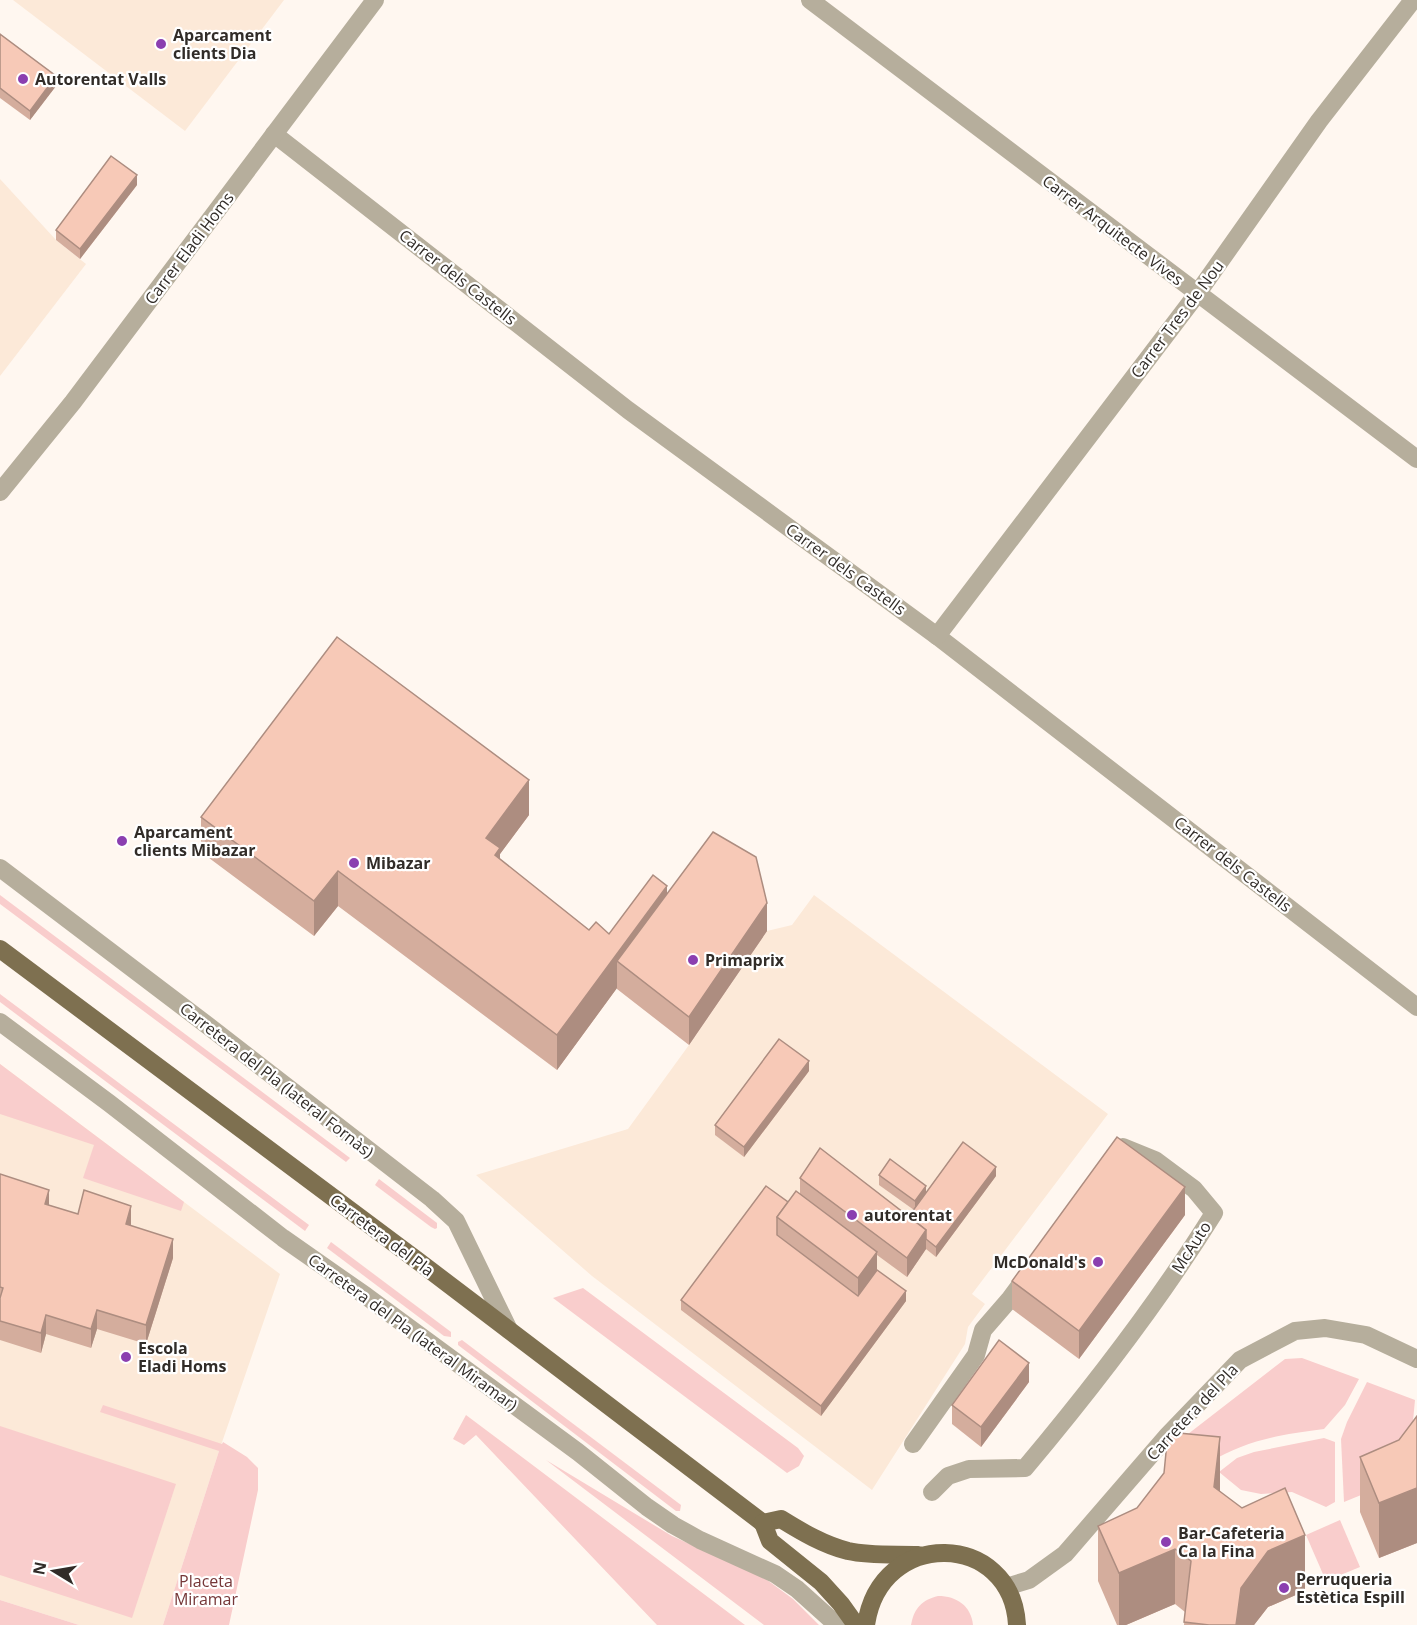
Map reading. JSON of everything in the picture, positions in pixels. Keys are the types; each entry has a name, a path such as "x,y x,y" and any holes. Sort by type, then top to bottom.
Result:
{"main road":[{"name":"Carretera del Pla","path":"0,949 763,1522"},
{"path":"856,1625 821,1582 770,1541 763,1522 781,1520 806,1535 849,1551 871,1554 923,1555 941,1552 960,1554 993,1572 1006,1587 1014,1604 1018,1624"},
{"path":"866,1625 870,1606 878,1588 890,1573 905,1562 923,1555"}],"street":[{"name":"Carrer Eladi Homs","path":"0,492 80,393 375,0"},
{"name":"Carrer Arquitecte Vives","path":"810,0 1417,459"},
{"name":"Carrer Tres de Nou","path":"938,636 1197,294 1319,121 1413,0"},
{"name":"Carrer dels Castells","path":"274,134 628,410 938,636 1417,1007"},
{"name":"Carretera del Pla (lateral Fornàs)","path":"0,868 432,1199 456,1221 509,1330"},
{"name":"Carretera del Pla (lateral Miramar)","path":"0,1022 283,1238 520,1409 646,1507 700,1540 775,1574 797,1589 837,1625"},
{"name":"McAuto","path":"932,1492 948,1476 969,1468 1003,1470 1025,1468 1113,1358 1214,1213 1194,1189 1155,1160 1123,1147 1107,1166"},
{"path":"913,1444 976,1355 983,1330 1010,1300 1037,1262"},
{"name":"Carretera del Pla","path":"1006,1587 1029,1580 1065,1554 1168,1435 1240,1360 1295,1331 1325,1328 1366,1335 1417,1359"}],"shaded area":[{"name":"Aparcament clients Dia","path":"13,0 284,0 185,131"},
{"path":"0,179 56,240 86,264 0,376"},
{"path":"814,895 1108,1114 972,1294 985,1304 968,1327 965,1344 872,1490 592,1276 476,1175 628,1129 767,931 792,925"},
{"name":"Escola Eladi Homs","path":"0,1064 280,1274 219,1451 163,1625 79,1625 0,1600"}],"green space":[{"path":"0,895 350,1158 346,1162 0,904"},
{"path":"0,994 309,1225 305,1231 0,1002"},
{"path":"0,1064 184,1202 181,1211 83,1178 94,1145 0,1114"},
{"path":"379,1179 437,1223 437,1228 431,1227 375,1185"},
{"path":"331,1242 451,1332 451,1337 444,1336 327,1248"},
{"path":"583,1288 798,1448 804,1456 799,1466 787,1473 553,1298"},
{"path":"462,1340 681,1505 680,1511 676,1511 458,1345 458,1342"},
{"path":"1302,1358 1359,1379 1345,1405 1324,1429 1264,1439 1237,1448 1208,1463 1179,1441 1285,1359"},
{"path":"1367,1382 1415,1400 1410,1453 1388,1484 1344,1502 1341,1439"},
{"name":"Placeta Miramar","path":"103,1405 222,1444 223,1442 247,1457 258,1468 258,1490 229,1625 163,1625 219,1451 100,1412"},
{"path":"466,1415 745,1625 657,1625 476,1435 464,1445 453,1439"},
{"path":"0,1426 176,1484 132,1618 0,1575"},
{"path":"1324,1438 1335,1442 1335,1502 1326,1507 1292,1492 1261,1494 1241,1490 1219,1472 1237,1458 1254,1452"},
{"path":"546,1460 672,1536 763,1577 793,1599 819,1625 764,1625"},
{"path":"1340,1520 1360,1567 1326,1581 1306,1535"},
{"path":"945,1596 962,1603 972,1618 973,1625 911,1625 914,1614 920,1606 927,1600"},
{"path":"0,1600 79,1625 0,1625"}],"building":[{"name":"Autorentat Valls","path":"0,34 56,76 30,111 0,88"},
{"path":"111,156 137,175 80,249 56,230"},
{"name":"Mibazar","path":"337,637 529,780 486,838 500,848 495,855 589,930 596,922 609,934 653,875 667,886 557,1035 338,871 314,901 201,817"},
{"name":"Primaprix","path":"713,832 756,857 767,903 689,1017 617,961"},
{"path":"779,1039 809,1061 744,1147 715,1125"},
{"name":"McDonald's","path":"1117,1137 1185,1187 1079,1331 1012,1281"},
{"path":"963,1142 996,1167 936,1247 926,1239 926,1230 909,1216"},
{"path":"820,1148 926,1230 907,1258 800,1178"},
{"path":"890,1159 926,1186 915,1201 879,1175"},
{"path":"0,1174 49,1190 45,1204 78,1214 84,1190 131,1206 126,1224 173,1239 146,1325 97,1310 91,1329 46,1315 41,1333 0,1321 0,1298 3,1288 0,1287"},
{"path":"766,1186 788,1202 777,1217 777,1235 858,1296 877,1270 906,1291 821,1406 681,1300"},
{"path":"796,1191 877,1252 858,1278 777,1217"},
{"path":"999,1340 1029,1363 981,1427 952,1405"},
{"path":"1417,1416 1417,1488 1379,1503 1360,1457 1399,1440"},
{"path":"1168,1432 1220,1437 1214,1487 1242,1508 1285,1488 1305,1535 1268,1551 1241,1588 1236,1625 1184,1622 1191,1561 1175,1549 1119,1573 1098,1526 1137,1508 1164,1473"}],"place":[{"name":"Aparcament clients Dia","path":"161,44"},
{"name":"Autorentat Valls","path":"23,79"},
{"name":"Aparcament clients Mibazar","path":"122,841"},
{"name":"Mibazar","path":"354,863"},
{"name":"Primaprix","path":"693,960"},
{"name":"autorentat","path":"852,1215"},
{"name":"McDonald's","path":"1098,1262"},
{"name":"Escola Eladi Homs","path":"126,1357"},
{"name":"Bar-Cafeteria Ca la Fina","path":"1166,1542"},
{"name":"Perruqueria Estètica Espill","path":"1284,1588"}]}
